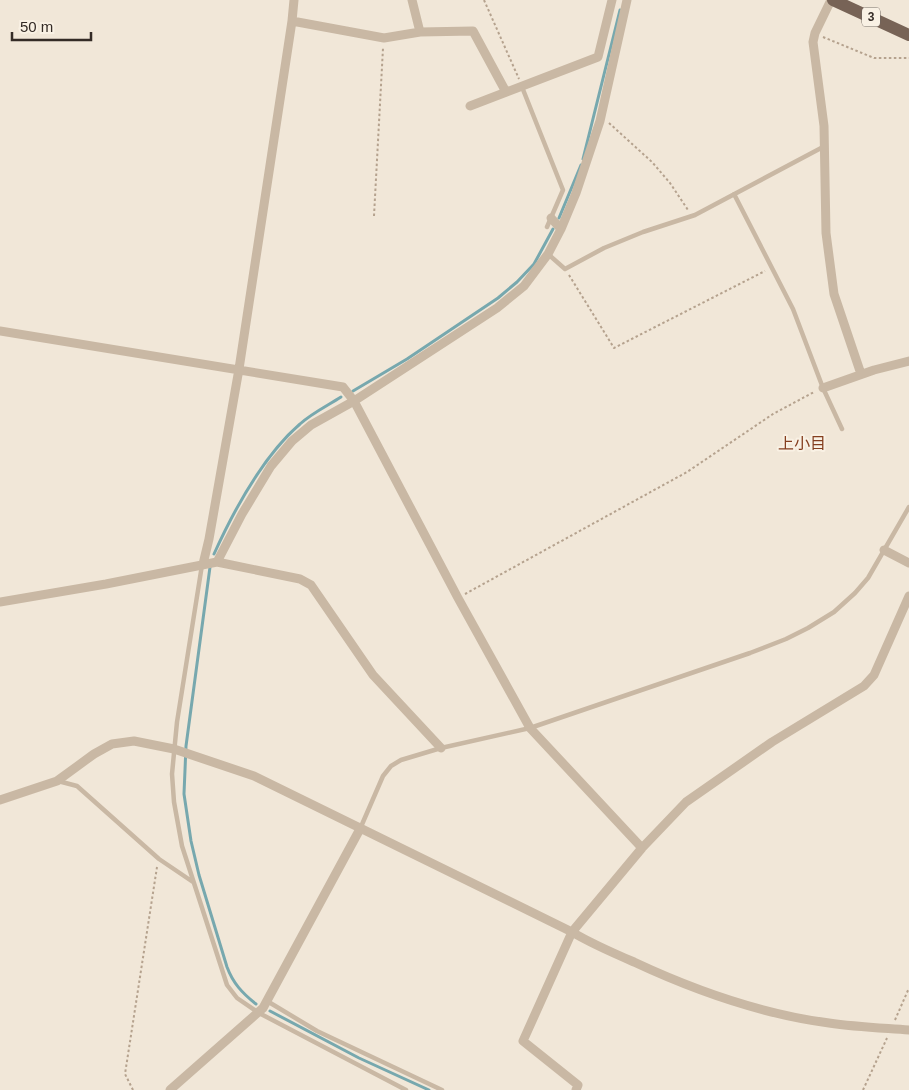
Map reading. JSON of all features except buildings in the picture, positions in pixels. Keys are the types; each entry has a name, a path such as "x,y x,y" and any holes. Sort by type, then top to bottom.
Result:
{"main road":[{"name":"3","path":"832,0 909,35"}],"street":[{"path":"202,564 209,539 239,369 294,0"},
{"path":"412,0 420,32"},
{"path":"470,106 598,57 612,0"},
{"path":"217,562 242,514 271,466 292,442 311,425 354,401 497,308 524,286 548,254 561,230 576,193 601,116 627,0"},
{"path":"832,0 815,33 813,42 824,126 826,233 834,294 861,374"},
{"path":"292,22 384,38 420,32 473,31 506,92"},
{"path":"549,223 561,230"},
{"path":"0,331 343,387 354,401 458,598 530,728 642,848"},
{"path":"823,388 861,374 909,361"},
{"path":"884,550 909,563"},
{"path":"0,602 106,584 217,562 300,579 310,585 373,675 441,748"},
{"path":"576,1090 578,1085 524,1041 572,932 642,848 686,802 772,742 864,686 874,675 909,596"},
{"path":"0,800 57,781 94,754 112,744 134,741 174,749 254,776 590,942 672,980 765,1011 829,1023 909,1030"},
{"path":"170,1090 259,1013 360,829"}],"lane":[{"path":"522,85 563,190 549,223"},
{"path":"548,254 565,269 604,248 643,232 692,216 823,147"},
{"path":"734,194 793,309 823,388 842,429"},
{"path":"360,829 384,776 391,766 401,760 441,748 530,728 750,653 808,628 834,612 868,578 909,507"},
{"path":"202,564 177,722 172,774 174,802 182,846 226,984 237,998 259,1013 406,1090"},
{"path":"57,781 77,786 159,858 193,882"},
{"path":"267,1001 317,1031 442,1090"}],"path":[{"path":"484,0 522,85"},
{"path":"815,33 874,58 909,58"},
{"path":"374,216 384,38"},
{"path":"601,116 652,162 670,183 692,216"},
{"path":"565,269 614,348 772,267"},
{"path":"458,598 687,472 773,414 823,388"},
{"path":"133,1090 125,1074 159,858"},
{"path":"863,1090 909,988"}],"waterway":[{"path":"583,159 620,10"},
{"path":"559,218 581,165"},
{"path":"353,391 407,359 498,298 534,264 553,229"},
{"path":"214,554 240,502 274,452 305,420 341,397"},
{"path":"210,567 186,746 184,794 191,841 199,875 227,967 238,987 256,1004"},
{"path":"270,1011 359,1058 429,1090"}],"district":[{"name":"上小目","path":"802,443"}]}
